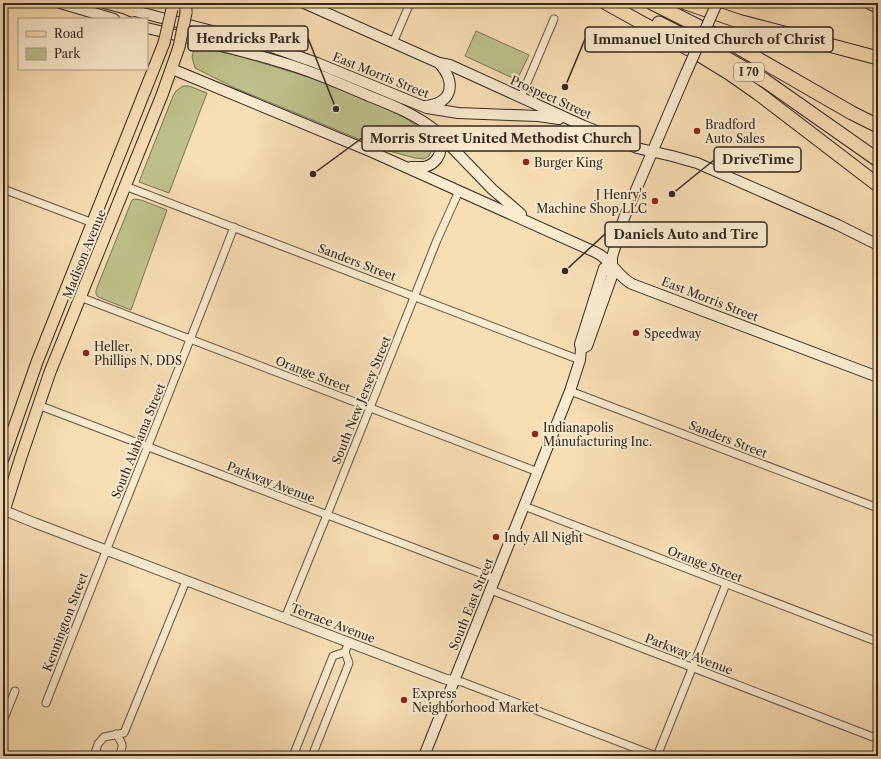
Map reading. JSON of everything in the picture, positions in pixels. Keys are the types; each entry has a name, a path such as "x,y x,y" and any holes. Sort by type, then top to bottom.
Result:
{"highway":[{"path":"606,3 698,54 749,86 878,185"},
{"name":"I 70","path":"609,3 654,20 690,38 745,69 789,96 878,160"},
{"name":"I 70","path":"652,3 720,37 852,113 878,126"},
{"path":"686,3 752,25 878,58"},
{"path":"871,3 878,6"}],"main road":[{"path":"60,3 111,18"},
{"name":"East Morris Street","path":"104,3 266,45 317,63 419,105 438,111 544,116 584,126"},
{"path":"115,3 132,11"},
{"name":"Prospect Street","path":"304,3 438,63 450,65 584,126 632,146 697,163 838,225 878,245"},
{"name":"South East Street","path":"424,756 570,391 580,360 580,344 604,268 611,264 615,244 624,218 717,3"},
{"name":"Madison Avenue","path":"3,459 37,362 164,43 172,6"},
{"name":"Madison Avenue","path":"3,512 38,405 172,68 179,47 186,8"},
{"name":"East Morris Street","path":"148,28 277,60 336,81 405,112 436,131 502,199 519,213 542,228"},
{"path":"419,105 426,106 438,103 444,99 448,93 450,83 448,76 438,63"},
{"name":"East Morris Street","path":"172,68 366,149 599,254 611,264 620,276 632,284 878,377"},
{"path":"405,112 429,130 438,141 440,151 436,160 425,167 405,167"}],"street":[{"path":"393,43 410,3"},
{"path":"521,97 554,19"},
{"name":"Sanders Street","path":"125,186 580,360"},
{"path":"3,189 93,223"},
{"name":"South New Jersey Street","path":"285,618 414,296 459,191"},
{"name":"South Alabama Street","path":"106,550 191,340 234,227"},
{"name":"Orange Street","path":"80,297 538,472"},
{"name":"Sanders Street","path":"570,391 878,508"},
{"name":"Parkway Avenue","path":"38,405 496,579"},
{"name":"Orange Street","path":"524,506 878,642"},
{"name":"Terrace Avenue","path":"3,512 445,679 462,682 656,756"},
{"name":"Kennington Street","path":"46,703 106,550"},
{"path":"94,756 98,744 104,737 124,733 186,581"},
{"path":"656,756 726,584"},
{"name":"Parkway Avenue","path":"491,590 878,739"},
{"path":"312,756 349,663 345,652 349,642"},
{"path":"293,756 333,656 345,652"},
{"path":"3,720 15,691"},
{"path":"116,734 122,743 119,756"}],"green space":[{"path":"476,31 529,55 517,80 465,56"},
{"path":"195,45 243,57 311,78 368,101 404,117 417,126 430,142 432,150 429,156 424,159 385,150 235,88 195,68 192,57"},
{"path":"183,86 189,86 207,93 169,193 139,182 173,96 176,91"},
{"path":"132,200 141,200 167,210 131,310 98,297 96,290"}],"place":[{"name":"Immanuel United Church of Christ","path":"565,87"},
{"name":"Hendricks Park","path":"336,109"},
{"name":"Bradford Auto Sales","path":"697,131"},
{"name":"Burger King","path":"526,162"},
{"name":"Morris Street United Methodist Church","path":"313,174"},
{"name":"DriveTime","path":"672,194"},
{"name":"J Henry's Machine Shop LLC","path":"655,201"},
{"name":"Daniels Auto and Tire","path":"565,271"},
{"name":"Speedway","path":"636,333"},
{"name":"Heller, Phillips N, DDS","path":"86,353"},
{"name":"Indianapolis Manufacturing Inc.","path":"535,434"},
{"name":"Indy All Night","path":"496,537"},
{"name":"Express Neighborhood Market","path":"404,700"}]}
